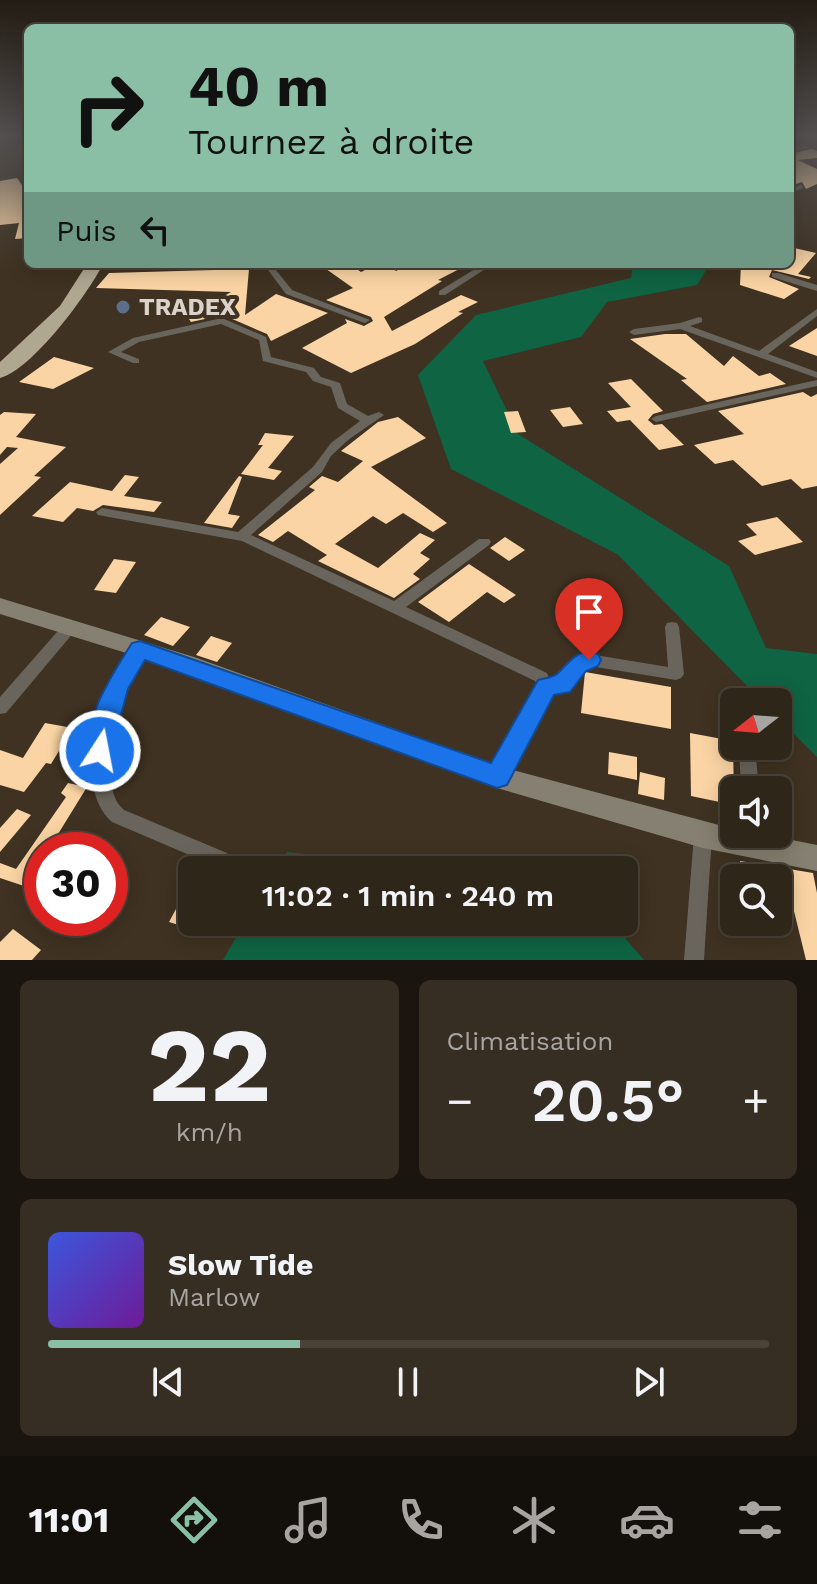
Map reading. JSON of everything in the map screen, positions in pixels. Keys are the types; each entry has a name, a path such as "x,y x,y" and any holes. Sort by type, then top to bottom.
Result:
{"highway":[{"path":"0,372 49,329 93,268"}],"street":[{"path":"271,268 295,295 365,320"},
{"path":"442,293 483,268"},
{"path":"775,275 816,286"},
{"path":"760,355 817,312"},
{"path":"634,332 681,326 699,320"},
{"path":"136,361 113,352 136,340 228,321 263,339 266,359 310,370 320,381 336,385 342,406 373,417 321,459 318,469 241,536"},
{"path":"681,326 817,375"},
{"path":"656,419 817,383"},
{"path":"102,512 241,536 541,677 546,687"},
{"path":"395,608 484,542"},
{"path":"0,606 140,649 497,777 703,835 720,837"},
{"path":"546,687 561,685 577,665 589,660 676,674 672,627"},
{"path":"0,708 69,628"},
{"path":"140,649 116,687 103,730 100,751 105,803 118,816 213,856"},
{"path":"497,777 546,687"},
{"path":"694,960 703,835"},
{"path":"781,848 817,858"}],"green space":[{"path":"632,268 708,268 697,285 607,302 581,337 483,361 518,434 729,566 766,648 817,654 817,757 792,732 792,688 749,688 617,554 451,469 418,375 476,315 631,278"},
{"path":"287,852 323,856 285,856"},
{"path":"237,936 623,936 644,960 223,960"}],"building":[{"path":"0,182 20,182 24,188 24,238 15,239 19,223 0,225"},
{"path":"794,182 817,182 817,184 806,189 802,182 794,185"},
{"path":"794,248 816,253 798,274 811,277 809,279 772,270 769,277 799,289 784,299 740,285 741,268 794,268"},
{"path":"325,268 356,268 361,272 369,268 397,271 397,268 461,268 384,317 392,331 461,295 478,302 458,312 463,313 415,344 351,373 302,348 347,323 345,319 364,326 373,321 371,317 326,300 353,288"},
{"path":"249,269 245,315 276,294 328,313 271,341 267,334 223,315 191,322 189,319 224,311 207,306 231,292 96,288 109,273"},
{"path":"817,328 817,356 789,346"},
{"path":"686,334 724,366 733,356 759,376 770,373 786,384 707,402 681,380 687,379 630,339"},
{"path":"54,357 94,368 53,389 19,382"},
{"path":"631,379 663,411 653,414 648,420 654,425 662,424 684,445 659,450 630,420 617,422 607,411 631,407 608,383"},
{"path":"803,392 811,397 817,394 817,486 802,489 791,479 762,486 733,460 715,464 694,445 744,434 718,411"},
{"path":"570,407 583,424 563,427 550,410"},
{"path":"518,411 526,432 511,433 504,412"},
{"path":"4,412 36,414 16,437 66,447 34,476 41,477 0,515 0,464 18,448 7,447 0,455 0,415"},
{"path":"398,417 426,438 371,467 447,523 433,532 403,513 386,524 373,516 335,544 378,568 420,533 435,540 420,553 430,559 413,574 420,579 394,598 318,561 327,555 288,531 273,542 258,535 315,490 309,487 322,476 338,482 363,461 341,451 378,422"},
{"path":"265,433 294,436 268,468 282,471 274,480 241,474 263,445 258,445"},
{"path":"125,475 139,477 124,496 162,502 154,512 103,505 93,511 77,508 63,522 32,516 70,482 112,491"},
{"path":"239,476 242,477 228,514 240,516 232,528 204,523"},
{"path":"777,517 803,542 755,555 738,541 757,535 746,524"},
{"path":"505,537 525,550 509,561 490,548"},
{"path":"114,559 136,562 116,593 94,590"},
{"path":"469,564 516,595 504,603 487,592 449,622 418,602"},
{"path":"161,617 190,627 173,646 144,635"},
{"path":"211,636 232,643 217,662 196,655"},
{"path":"585,672 671,687 671,729 581,713"},
{"path":"45,723 73,728 51,764 46,763 24,792 0,785 0,750 23,758"},
{"path":"690,733 720,739 720,760 733,760 734,776 720,776 720,802 691,796"},
{"path":"609,752 637,757 637,780 608,774"},
{"path":"640,772 665,778 664,800 638,794"},
{"path":"68,783 87,787 59,832 42,832 66,797 61,793"},
{"path":"17,809 31,815 0,852 0,828"},
{"path":"24,857 24,886 0,878 0,863 16,869"},
{"path":"792,870 813,873 817,893 817,960 806,960 792,903"},
{"path":"178,905 178,925 169,922"},
{"path":"13,929 41,950 32,960 0,960 0,942"}],"place":[{"name":"TRADEX","path":"123,307"}],"route":[{"path":"100,751 116,687 140,649 497,777 546,687 558,687 577,665 589,660"}]}
